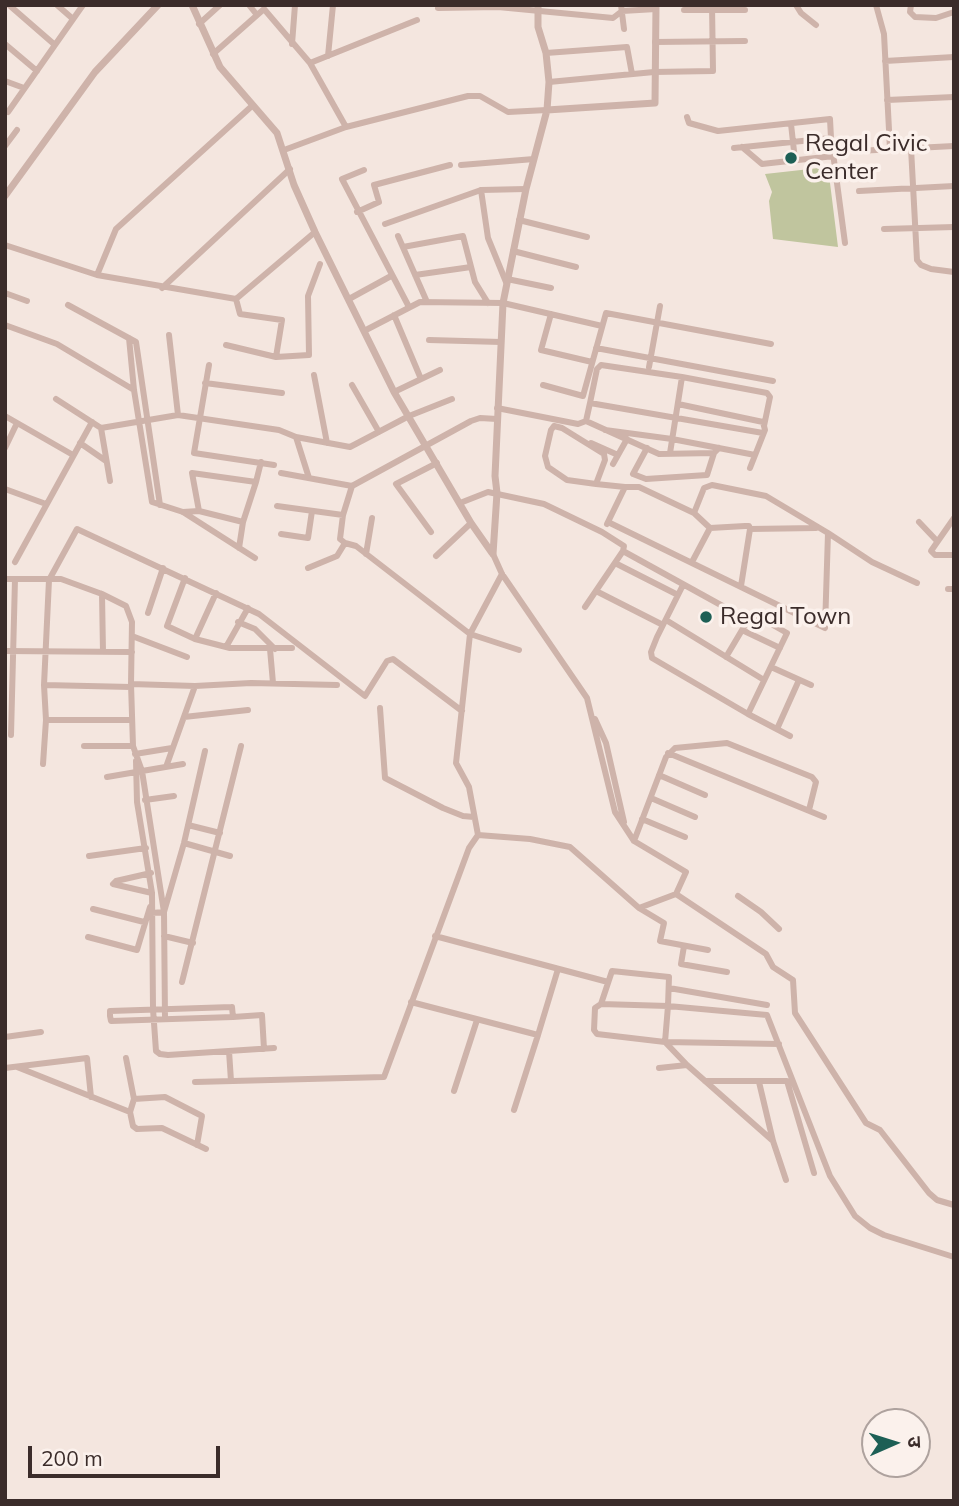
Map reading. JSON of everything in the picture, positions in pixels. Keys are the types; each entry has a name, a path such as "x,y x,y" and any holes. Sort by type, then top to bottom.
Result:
{"street":[{"path":"9,5 55,45"},
{"path":"57,5 73,19"},
{"path":"8,112 83,5"},
{"path":"5,196 95,72 158,5"},
{"path":"192,5 220,67 277,132 294,185 315,232 394,391 471,523 493,554 502,574 587,698 615,812 634,841 686,872 676,894 639,908"},
{"path":"199,24 220,5"},
{"path":"249,5 257,15"},
{"path":"292,44 295,5"},
{"path":"328,56 333,5"},
{"path":"439,5 438,8 538,8 613,19 621,8"},
{"path":"796,5 801,13 816,25"},
{"path":"876,5 884,34 890,149"},
{"path":"911,5 910,12 915,18 936,18 954,12"},
{"path":"584,15 588,7"},
{"path":"284,150 346,127 468,96 481,96 508,112 655,103 656,7 621,8"},
{"path":"493,554 503,303 526,189 547,110 549,82 546,53 538,27 538,8"},
{"path":"621,8 624,29"},
{"path":"549,82 654,72 713,71 712,8"},
{"path":"214,54 264,9 310,63 346,127"},
{"path":"684,10 745,10"},
{"path":"310,63 417,20"},
{"path":"655,41 745,41"},
{"path":"546,53 628,47 632,74"},
{"path":"7,48 37,71"},
{"path":"885,61 954,57"},
{"path":"5,80 24,88"},
{"path":"887,100 954,97"},
{"path":"97,275 116,229 253,104"},
{"path":"687,117 689,123 711,130 830,119 845,243"},
{"path":"791,124 795,160"},
{"path":"749,128 751,146"},
{"path":"5,146 17,130"},
{"path":"831,138 738,148 762,164 834,156"},
{"path":"857,151 954,146"},
{"path":"911,148 918,262 931,269 954,272"},
{"path":"461,165 534,159"},
{"path":"357,212 379,202 374,185 450,165"},
{"path":"162,288 290,169"},
{"path":"364,170 342,179 408,307"},
{"path":"859,191 954,186"},
{"path":"385,224 481,190 526,189"},
{"path":"481,190 488,238 506,281"},
{"path":"519,220 587,237"},
{"path":"884,229 954,227"},
{"path":"5,245 97,275 236,299 315,232"},
{"path":"398,236 427,302"},
{"path":"403,247 463,236 477,284 488,303"},
{"path":"513,251 576,267"},
{"path":"226,345 276,357 309,355 308,296 320,264"},
{"path":"415,275 471,267"},
{"path":"349,299 391,276"},
{"path":"506,281 551,288"},
{"path":"5,293 27,301"},
{"path":"236,299 240,314 282,320 276,357"},
{"path":"364,331 420,302 503,303 602,326"},
{"path":"68,305 135,342 152,502 183,512 255,558"},
{"path":"649,367 660,306"},
{"path":"543,385 583,396 606,313 771,344"},
{"path":"551,314 541,349 592,362"},
{"path":"394,315 421,379"},
{"path":"5,325 57,344 134,390"},
{"path":"169,335 178,415"},
{"path":"129,338 134,390 143,422"},
{"path":"429,340 501,342"},
{"path":"596,348 773,381"},
{"path":"209,365 194,453 274,465"},
{"path":"586,421 597,369 601,365 766,393 770,397 764,430 750,468"},
{"path":"394,391 440,370"},
{"path":"314,375 327,443"},
{"path":"670,453 682,377"},
{"path":"205,383 282,393"},
{"path":"352,385 379,432"},
{"path":"56,399 101,428 178,415 279,430 296,437 350,447 409,416 452,399"},
{"path":"590,403 764,430"},
{"path":"678,404 754,418 763,422 764,430"},
{"path":"497,408 578,424 586,421 659,454 716,451 755,455"},
{"path":"5,416 73,455"},
{"path":"281,473 352,486 476,419 497,419"},
{"path":"15,562 92,422"},
{"path":"5,448 17,423"},
{"path":"578,424 578,436 618,455"},
{"path":"596,484 605,460 604,454 562,428 554,426 545,456 548,467 568,480 596,484 625,487 639,487 694,513 710,528 818,528"},
{"path":"101,428 110,481"},
{"path":"605,429 672,439 716,451"},
{"path":"296,437 309,478"},
{"path":"613,464 626,439"},
{"path":"80,443 106,461"},
{"path":"647,449 633,474 646,479 707,475 716,451"},
{"path":"239,548 243,522 261,462"},
{"path":"431,532 396,484 437,463"},
{"path":"199,511 192,473 256,482"},
{"path":"694,513 704,488 712,485 766,496 872,562 917,583"},
{"path":"352,486 343,515 340,539 366,554 470,635 519,650"},
{"path":"602,531 625,487"},
{"path":"5,489 47,504"},
{"path":"460,503 488,492 544,503 602,531 624,545 623,551 585,607"},
{"path":"277,506 343,515"},
{"path":"183,512 199,511 243,522"},
{"path":"281,534 307,538 312,511"},
{"path":"366,554 372,518"},
{"path":"954,518 932,549 932,553 954,555"},
{"path":"608,522 825,628 828,533"},
{"path":"919,522 937,541"},
{"path":"436,556 471,523"},
{"path":"43,764 49,580 77,528 248,608 365,696 387,661 393,659 462,711"},
{"path":"692,562 710,528"},
{"path":"741,586 750,529"},
{"path":"308,568 337,556 345,543"},
{"path":"623,551 748,620"},
{"path":"615,563 678,595"},
{"path":"148,614 163,568"},
{"path":"195,1082 384,1077 469,848 478,835 469,788 456,763 470,635 502,574"},
{"path":"185,578 167,626 195,639 226,647 292,648"},
{"path":"5,579 61,579 126,606 132,622 133,746 147,800 164,912 165,1019"},
{"path":"11,735 15,579"},
{"path":"684,585 651,652 654,660 790,736"},
{"path":"596,591 664,622 764,680"},
{"path":"195,639 216,593"},
{"path":"102,594 103,652"},
{"path":"226,647 248,608"},
{"path":"726,657 748,620 757,616 787,633 748,714"},
{"path":"238,622 255,629 273,649 273,683"},
{"path":"742,630 780,648"},
{"path":"132,636 187,657"},
{"path":"5,651 132,652"},
{"path":"771,667 811,685"},
{"path":"777,729 799,680"},
{"path":"44,685 337,685"},
{"path":"166,767 195,686"},
{"path":"380,708 385,778 443,808 463,816 474,817"},
{"path":"184,717 248,710"},
{"path":"593,716 604,736 624,824"},
{"path":"46,720 131,720"},
{"path":"634,841 668,753 674,748 723,743 809,775 816,782 810,810"},
{"path":"84,746 133,746"},
{"path":"182,982 241,746"},
{"path":"136,756 172,748"},
{"path":"164,912 184,843 205,751"},
{"path":"668,753 824,817"},
{"path":"107,777 183,764"},
{"path":"139,771 137,802 152,893 153,1020 156,1051 160,1054 274,1048"},
{"path":"659,775 705,795"},
{"path":"608,786 617,784"},
{"path":"137,802 174,796"},
{"path":"651,798 695,817"},
{"path":"642,819 685,837"},
{"path":"188,825 220,833"},
{"path":"478,835 530,839 570,847 639,908 664,923 660,941 708,950"},
{"path":"89,856 153,841"},
{"path":"184,843 230,856"},
{"path":"150,873 113,884 152,893"},
{"path":"676,894 766,954 773,967 793,980 795,1013 866,1123 880,1130 929,1193 937,1200 954,1205"},
{"path":"738,896 779,929"},
{"path":"88,937 137,950 152,901"},
{"path":"93,909 144,922"},
{"path":"152,913 164,912"},
{"path":"164,936 193,943"},
{"path":"435,936 608,982"},
{"path":"684,946 681,964 727,972"},
{"path":"514,1110 558,969"},
{"path":"601,1004 612,971 669,976 665,1042 773,1141"},
{"path":"668,988 767,1005"},
{"path":"411,1002 538,1035"},
{"path":"779,1044 665,1042 597,1034 594,1030 595,1008 601,1004 668,1006 767,1015 779,1044 830,1176 855,1216 884,1236 954,1257"},
{"path":"233,1017 232,1007 110,1011 111,1021 233,1017 262,1015 264,1049"},
{"path":"454,1091 477,1020"},
{"path":"5,1037 41,1032"},
{"path":"229,1051 231,1081"},
{"path":"5,1068 87,1058 90,1097"},
{"path":"127,1058 134,1100 130,1112 133,1126 137,1129 162,1128 206,1149"},
{"path":"659,1068 687,1065"},
{"path":"17,1067 130,1112"},
{"path":"705,1081 787,1082 814,1173"},
{"path":"759,1082 773,1141 786,1180"},
{"path":"134,1100 164,1097 202,1116 197,1145"}],"green space":[{"path":"828,167 838,247 773,239 769,201 772,192 765,174"}],"place":[{"name":"Regal Civic Center","path":"791,158"},
{"name":"Regal Town","path":"706,617"}]}
